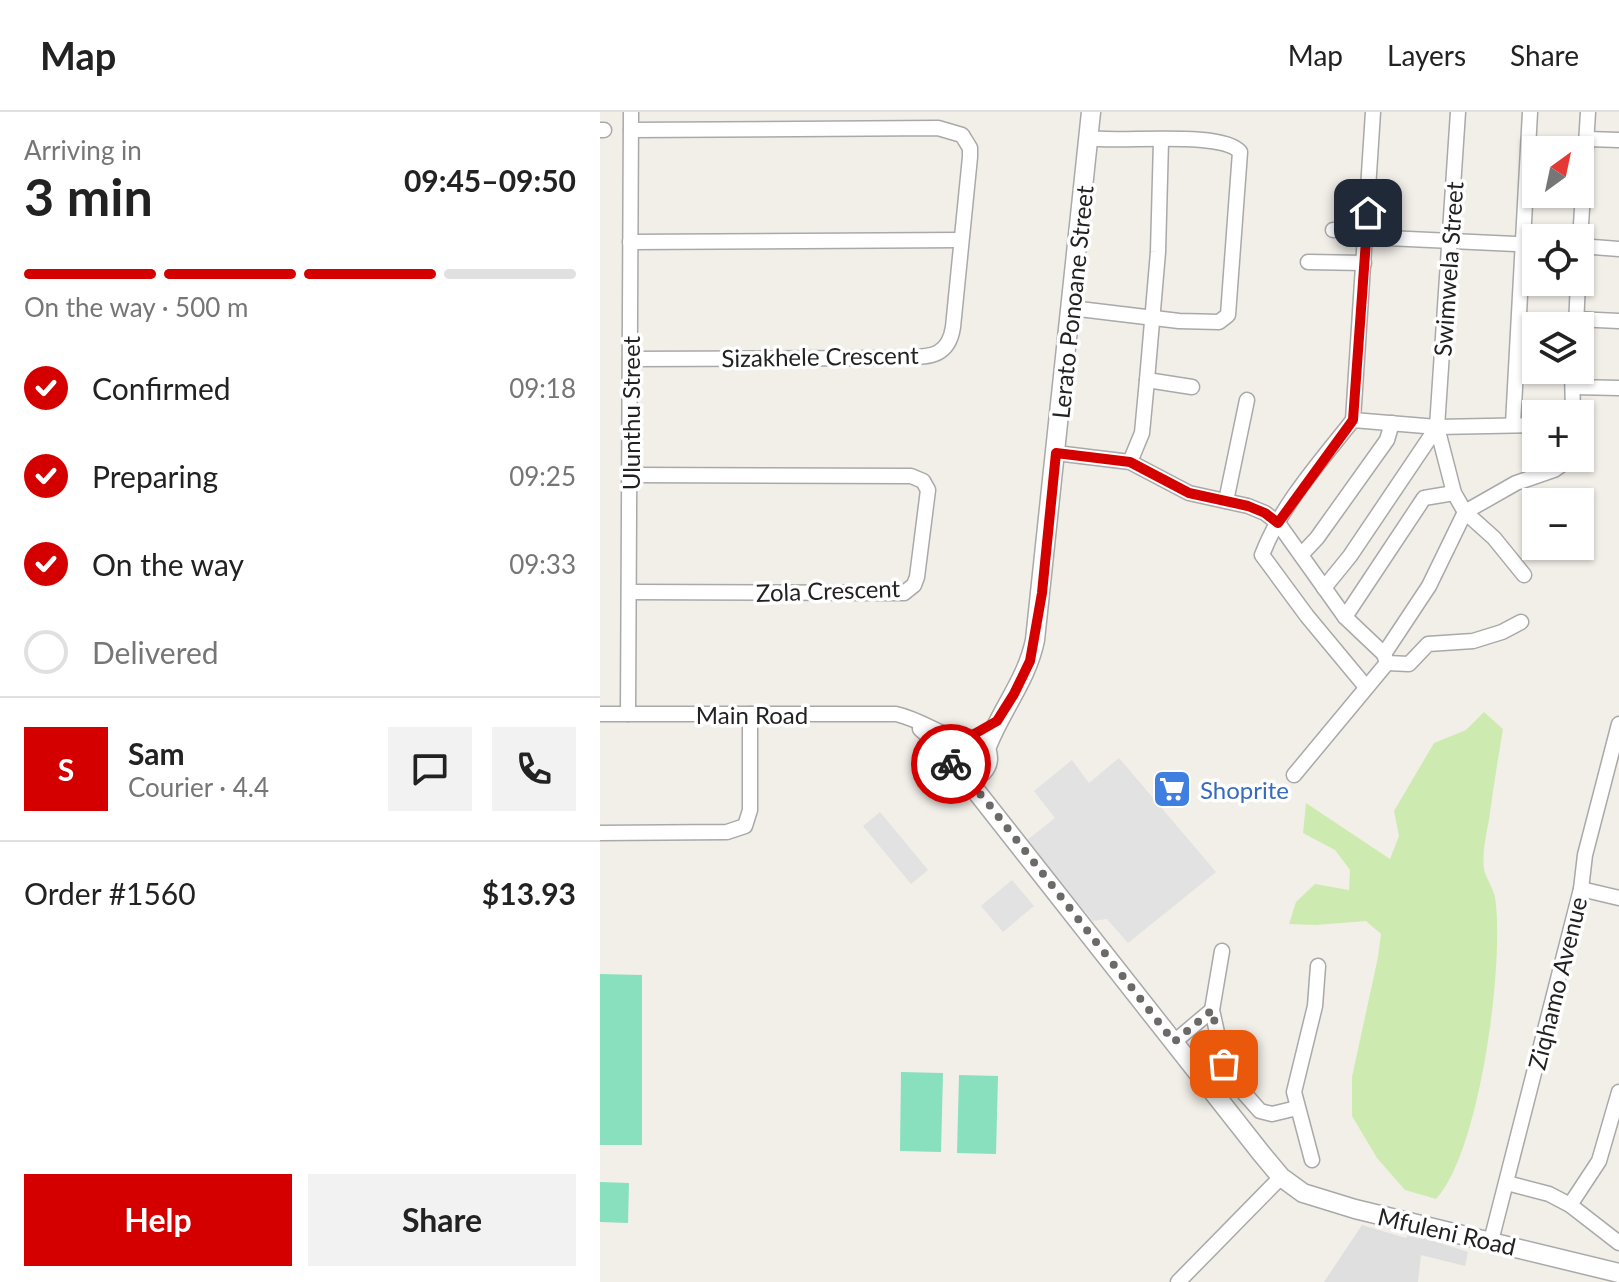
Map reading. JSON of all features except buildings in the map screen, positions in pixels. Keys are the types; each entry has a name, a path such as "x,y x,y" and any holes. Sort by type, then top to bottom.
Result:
{"street":[{"name":"Ulunthu Street","path":"628,714 631,112"},
{"name":"Lerato Ponoane Street","path":"986,749 1034,647 1091,112"},
{"path":"1366,687 1262,556 1278,523 1353,420 1373,112"},
{"name":"Swimwela Street","path":"1437,427 1458,112"},
{"path":"1530,112 1530,224"},
{"path":"1587,136 1588,112"},
{"name":"Sizakhele Crescent","path":"630,359 896,358 936,354 948,346 952,336 970,148 962,135 938,128 631,130"},
{"path":"1071,308 1196,321 1219,322 1228,315 1240,152 1236,147 1206,140 1181,138 1108,142 1088,138"},
{"path":"1594,139 1619,140"},
{"path":"1130,462 1142,433 1158,252 1161,141"},
{"path":"1333,230 1522,244"},
{"path":"630,242 961,240"},
{"path":"1594,246 1619,249"},
{"path":"1308,262 1364,263"},
{"path":"1513,424 1525,296"},
{"path":"1594,322 1619,321"},
{"path":"1147,380 1192,387"},
{"path":"1573,384 1573,400"},
{"path":"1573,387 1619,388"},
{"path":"1226,501 1247,400"},
{"path":"1353,420 1437,427 1522,424"},
{"path":"1301,555 1317,538 1387,440 1392,423"},
{"path":"1437,427 1454,493 1465,512 1494,538 1524,575"},
{"path":"1324,588 1350,556 1437,427"},
{"path":"1056,453 1130,462 1189,493 1248,506 1265,513 1278,523 1345,617 1386,658 1409,664 1428,644 1473,641 1521,622"},
{"path":"1294,775 1386,658 1429,586 1465,512 1516,483 1548,472"},
{"name":"Zola Crescent","path":"629,592 904,593 914,585 917,577 928,490 923,481 911,476 630,475"},
{"path":"1345,617 1424,498 1454,493"},
{"name":"Main Road","path":"600,714 904,716 960,745"},
{"path":"600,833 727,832 745,826 750,810 750,714"},
{"name":"Lerato Ponoane Street","path":"960,745 997,721"},
{"name":"Ziqhamo Avenue","path":"1491,1241 1581,889 1585,855 1619,724"},
{"path":"975,740 986,749 988,760 974,774 955,771 960,745 975,740"},
{"path":"974,774 987,802 1281,1177 1178,1282"},
{"path":"1581,889 1619,898"},
{"path":"1222,951 1212,1010 1224,1064 1234,1083 1260,1111 1279,1114 1297,1108"},
{"path":"1312,1160 1297,1108 1294,1083 1315,1006 1318,966"},
{"path":"1174,1042 1212,1010"},
{"path":"1570,1205 1596,1167 1619,1092"},
{"path":"1603,1150 1619,1154"},
{"name":"Mfuleni Road","path":"1281,1177 1295,1189 1355,1209 1619,1273"},
{"path":"1507,1183 1549,1194 1570,1205 1619,1243"}],"shaded area":[{"path":"1119,758 1216,872 1128,943 1107,919 1093,921 1026,841 1055,818 1034,791 1072,760 1089,783"},
{"path":"880,812 928,870 911,884 863,826"},
{"path":"1012,880 1034,906 1003,932 981,906"},
{"path":"1362,1225 1406,1238 1409,1233 1468,1252 1465,1266 1421,1255 1418,1282 1324,1282"}],"green space":[{"path":"1484,712 1503,729 1484,857 1484,869 1495,897 1497,926 1492,1009 1477,1100 1465,1141 1452,1175 1436,1199 1405,1190 1377,1158 1352,1116 1352,1077 1381,934 1366,921 1289,924 1296,902 1315,884 1349,890 1350,870 1335,850 1303,833 1306,803 1390,859 1399,836 1394,811 1434,743 1466,730"},
{"path":"600,974 642,975 642,1145 600,1145"},
{"path":"901,1072 943,1073 941,1152 900,1151"},
{"path":"959,1075 998,1076 996,1154 957,1153"},
{"path":"600,1182 629,1183 628,1223 600,1222"}],"way so far":[{"path":"951,764 987,802 1174,1042 1212,1010 1224,1064"}],"place":[{"name":"Shoprite","path":"1172,789"}],"route":[{"path":"951,764 950,755 955,745 997,721 1030,661 1042,593 1056,453 1130,462 1189,493 1248,506 1278,523 1353,420 1368,213"}]}
